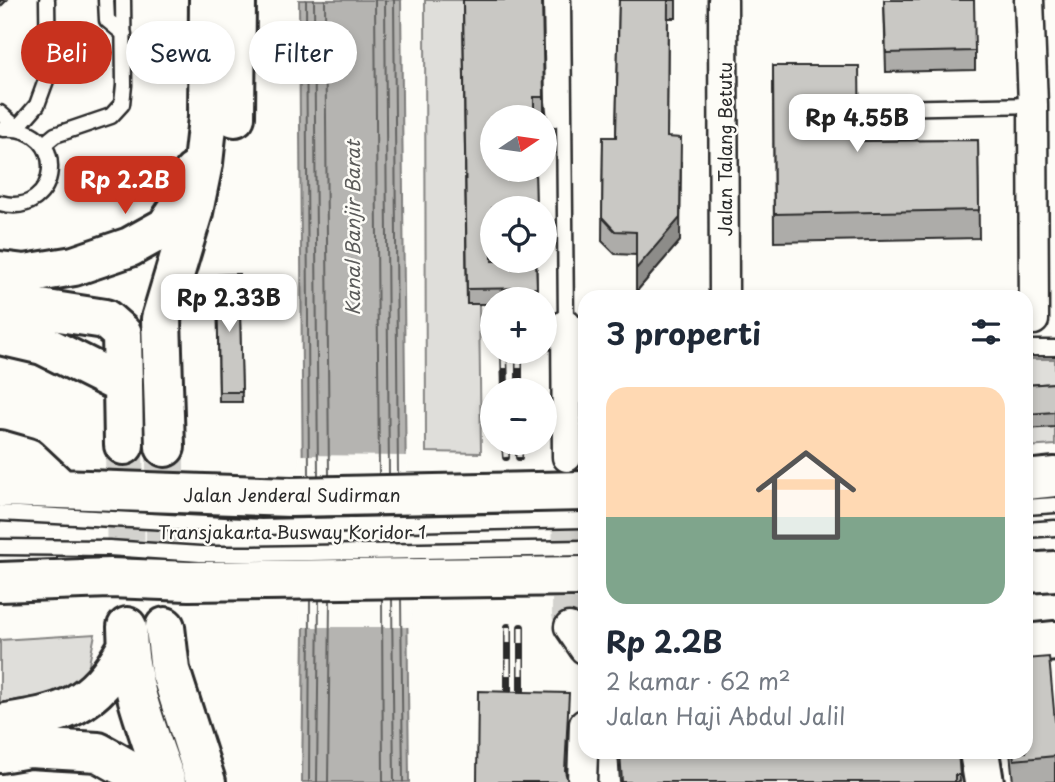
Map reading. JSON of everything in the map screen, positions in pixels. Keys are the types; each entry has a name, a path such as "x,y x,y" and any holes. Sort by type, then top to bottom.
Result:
{"main road":[{"path":"165,447 161,319 193,212 203,163 208,118 209,0"},
{"path":"235,70 236,0"},
{"path":"0,271 25,274 74,266 130,247 166,227 185,199 208,118 227,84"},
{"path":"161,361 222,192 235,118 235,84"},
{"path":"0,307 34,308 105,319 122,334 124,444"},
{"path":"0,335 43,345 124,385"},
{"path":"0,450 27,458 60,488"},
{"path":"1033,479 1055,477"},
{"name":"Jalan Jenderal Sudirman","path":"0,487 217,496 578,491"},
{"path":"1033,573 1055,571"},
{"path":"0,582 110,578 190,581 578,576"},
{"path":"165,627 170,670 205,782"},
{"path":"0,724 69,709 87,698 105,681 127,637 133,685 166,782"},
{"path":"0,753 29,748 98,751 139,775 143,782"},
{"path":"980,759 984,782"}],"street":[{"name":"Jalan Talang Betutu","path":"723,0 724,290"},
{"path":"1029,0 1038,320"},
{"path":"567,457 575,324"},
{"path":"582,782 583,759"}],"lane":[{"path":"10,129 37,105 48,75 47,0"},
{"path":"106,0 107,20 124,34"},
{"path":"44,144 55,135 111,116 122,104 123,0"},
{"path":"551,0 552,101 562,140"},
{"path":"562,0 562,140 575,324"},
{"path":"885,108 1033,105"},
{"path":"0,113 10,129"},
{"path":"0,203 21,205 32,201 42,193 52,171 44,144 29,131 10,129"},
{"path":"1033,348 1055,348"},
{"path":"1033,507 1055,505"},
{"name":"Transjakarta Busway Koridor 1","path":"0,513 261,527 578,520"},
{"path":"1033,530 1055,528"},
{"name":"Transjakarta Busway Koridor 1","path":"0,547 109,548 241,554 578,548"}],"shaded area":[{"path":"425,0 463,0 467,303 479,304 480,453 426,452"},
{"path":"1033,359 1055,359 1055,445 1033,447"},
{"path":"95,634 87,674 58,693 0,703 0,640"}],"water":[{"name":"Kanal Banjir Barat","path":"299,0 401,0 409,782 302,782 304,627 300,84 357,84 357,21 299,21"}],"pier":[{"path":"299,455 408,456 412,627 300,627"}],"building":[{"path":"463,0 542,0 544,97 534,97 534,105 480,105 480,182 535,182 536,196 480,196 480,273 536,273 537,287 467,289"},
{"path":"619,0 668,0 667,137 681,138 680,218 636,269 636,232 615,231 602,217 603,137 616,137"},
{"path":"884,0 974,0 975,51 886,53"},
{"path":"773,66 859,66 860,141 978,140 979,210 774,214"},
{"path":"239,274 242,392 219,392 217,275"},
{"path":"1055,383 1055,412 1033,414 1033,385"},
{"path":"1049,657 1055,721 1055,756 1033,758 1033,658"},
{"path":"478,691 569,693 565,771 568,782 477,782"},
{"path":"620,759 959,759 960,775 955,775 955,782 622,782"}],"tunnel":[{"path":"124,445 127,627"},
{"path":"165,447 165,627"},
{"path":"567,473 566,614 569,627"}],"railway":[{"path":"504,364 505,378"},
{"path":"519,364 519,378"},
{"path":"508,627 508,702"},
{"path":"521,627 521,702"}]}
